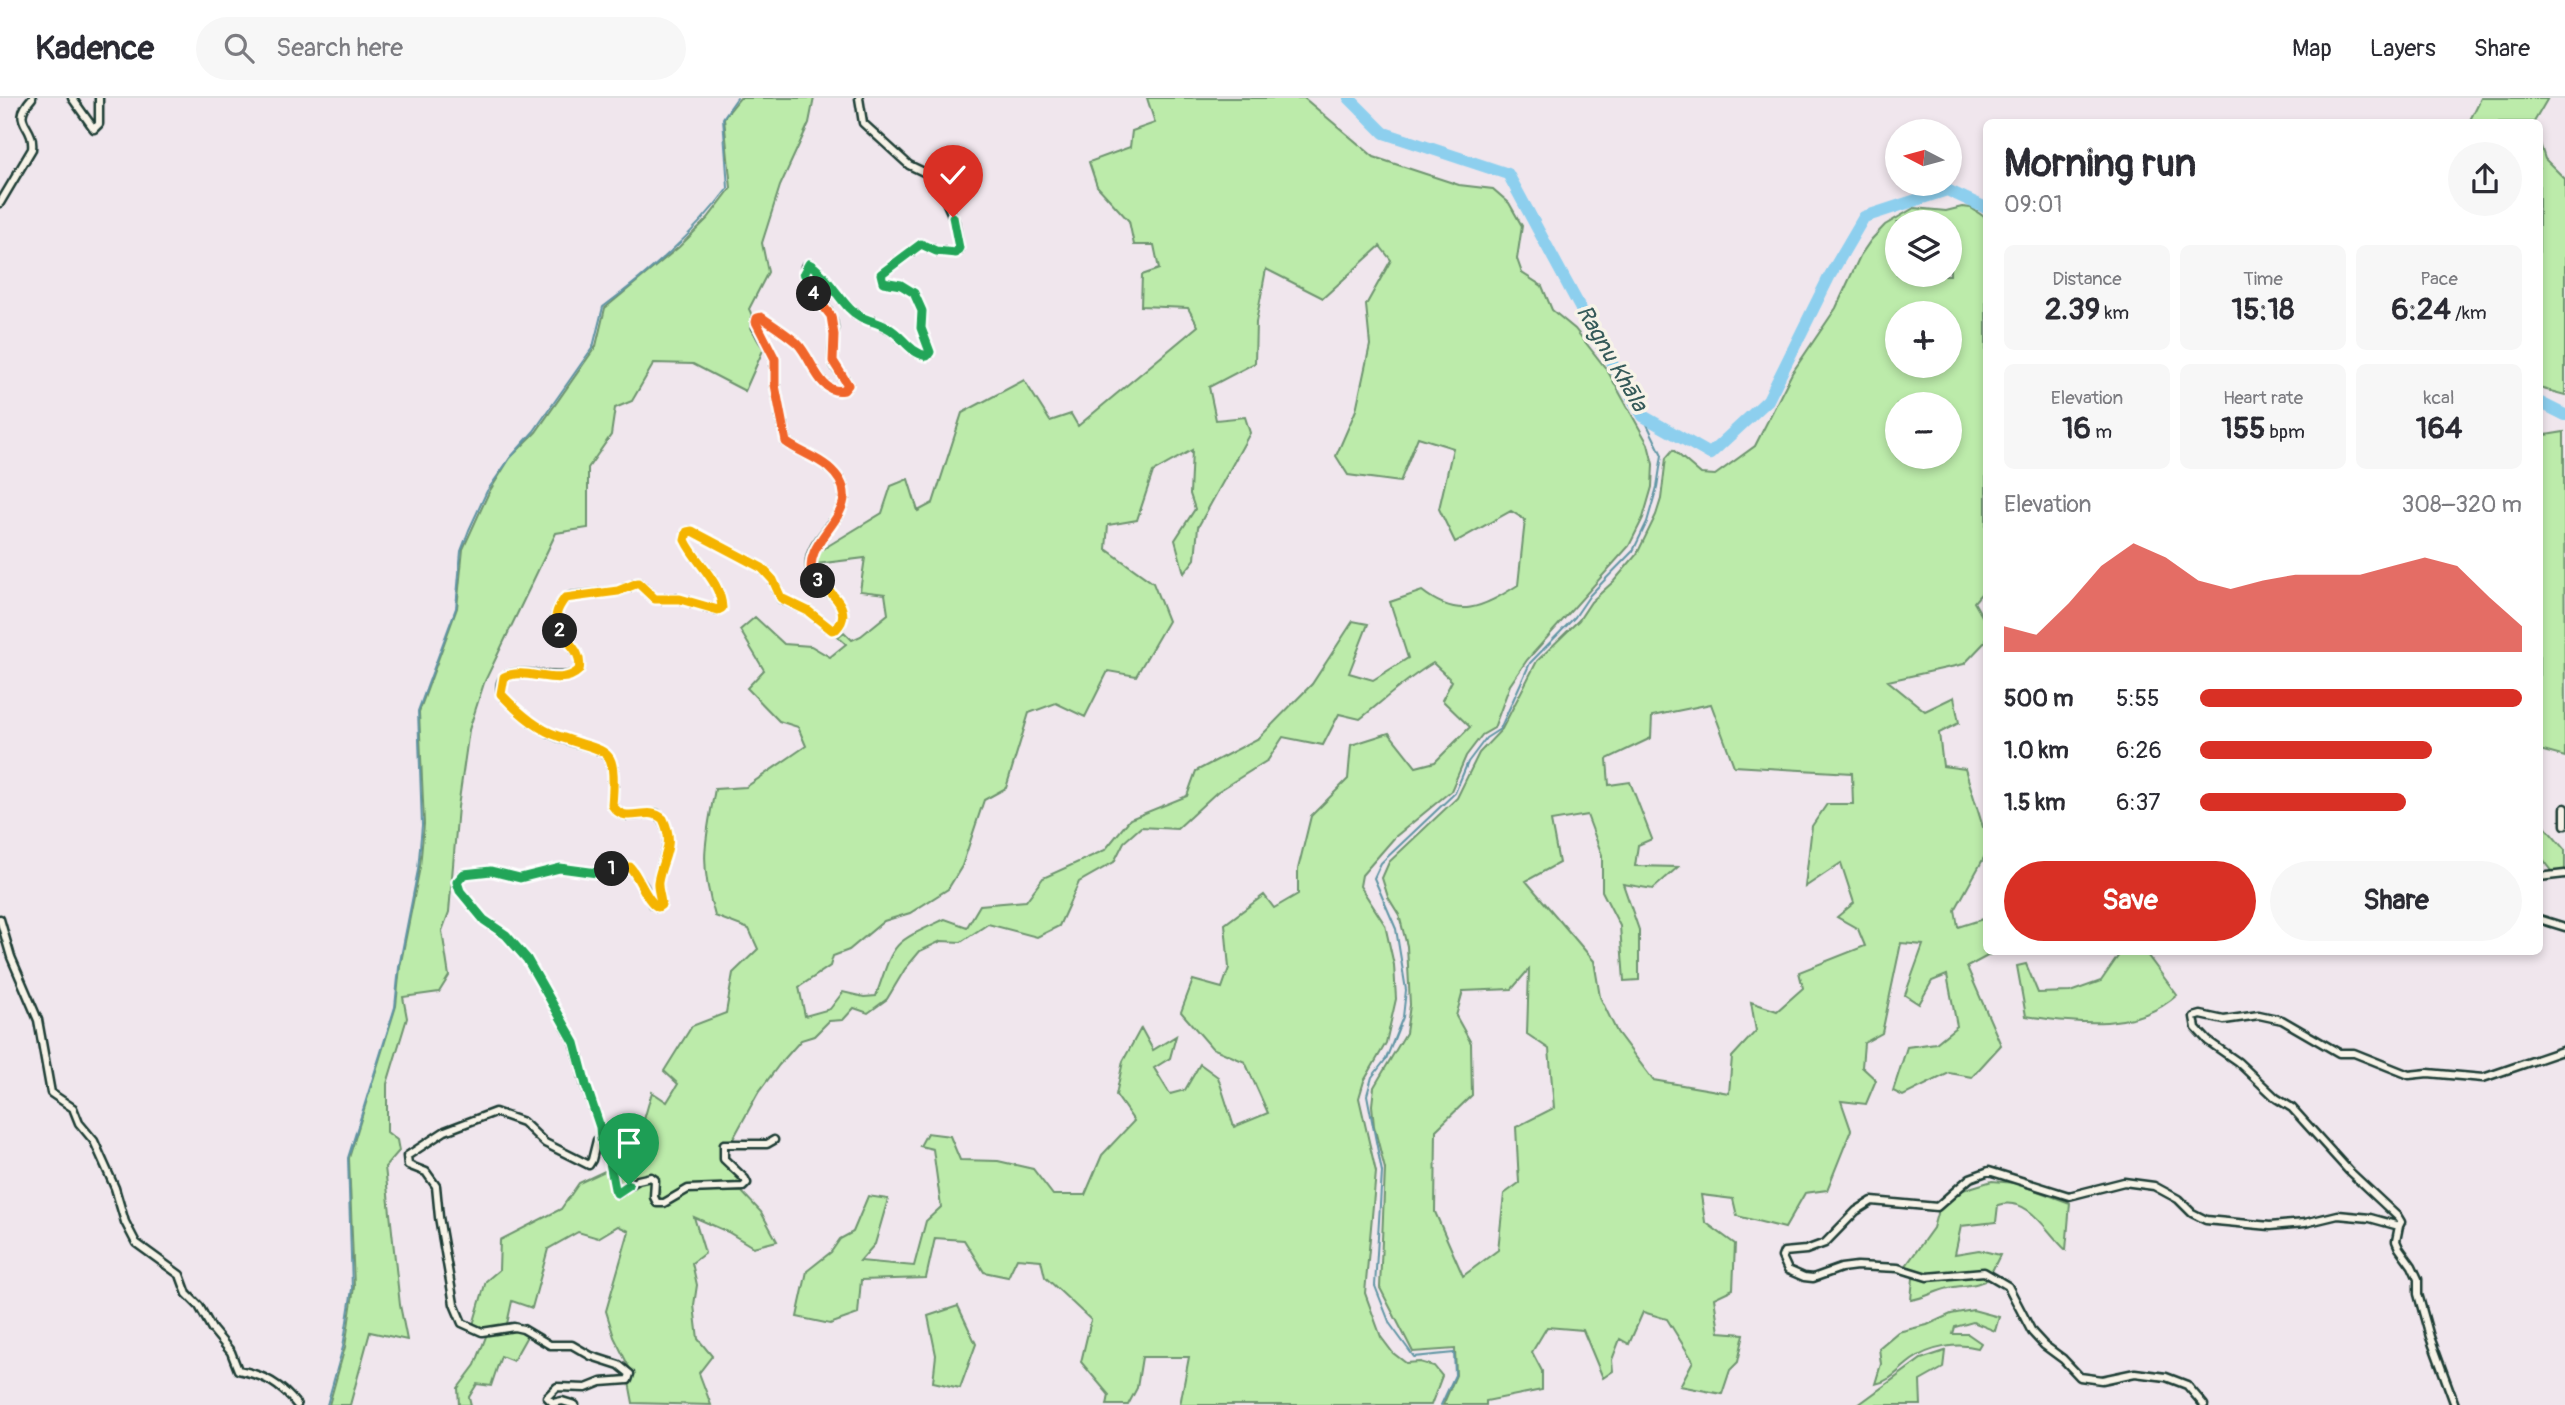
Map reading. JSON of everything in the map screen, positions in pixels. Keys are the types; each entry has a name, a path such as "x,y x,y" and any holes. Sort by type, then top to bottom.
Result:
{"street":[{"path":"0,203 32,149 33,141 21,113 22,107 32,98"},
{"path":"72,98 94,129 99,124 99,98"},
{"path":"774,1140 767,1144 724,1144 724,1159 746,1179 747,1183 743,1187 688,1189 664,1203 657,1203 655,1180 651,1177 638,1180 617,1193 607,1147 601,1139 600,1127 575,1043 527,959 506,935 484,920 460,891 457,882 464,874 482,872 520,878 560,868 597,873 619,866 630,867 652,904 658,907 661,900 658,882 665,863 669,838 667,827 657,814 630,816 615,810 612,805 614,765 604,752 548,731 513,707 501,694 501,682 504,677 513,673 568,678 579,670 581,663 578,653 555,623 559,606 565,598 618,591 638,583 655,599 680,599 718,610 722,608 716,586 685,540 687,532 692,531 762,568 773,580 781,598 808,611 832,630 840,625 843,610 838,600 813,577 810,561 821,538 843,508 844,494 837,477 828,467 786,442 775,385 775,359 756,327 757,318 761,317 795,341 808,355 825,385 838,391 844,390 848,385 833,361 834,335 831,316 813,291 804,273 805,267 809,264 815,267 828,286 861,319 888,328 908,348 927,356 930,352 923,336 919,302 908,288 883,282 881,274 921,244 943,253 956,253 959,248 955,222 945,199 960,179 956,175 932,176 909,165 863,123 859,98"},
{"path":"2565,808 2565,825"},
{"path":"2543,877 2565,874"},
{"path":"0,919 11,957 38,1020 51,1093 73,1108 79,1123 94,1140 115,1188 125,1222 136,1243 180,1275 187,1294 199,1306 212,1329 231,1352 238,1370 260,1374 286,1391 297,1405"},
{"path":"2543,920 2565,927"},
{"path":"2455,1405 2438,1364 2418,1294 2418,1279 2399,1248 2401,1223 2398,1217 2349,1171 2292,1108 2265,1090 2249,1072 2201,1033 2193,1022 2196,1015 2224,1020 2259,1015 2282,1020 2339,1052 2354,1053 2409,1075 2428,1073 2483,1078 2565,1050"},
{"path":"575,1405 562,1401 553,1403 547,1397 557,1387 586,1388 601,1382 628,1380 630,1374 619,1365 591,1356 572,1345 550,1345 523,1329 514,1327 482,1332 462,1323 454,1304 436,1186 426,1172 408,1165 406,1160 412,1152 444,1131 495,1112 523,1122 545,1143 589,1165 597,1140 601,1139"},
{"path":"2204,1405 2187,1385 2175,1379 2135,1373 2102,1380 2080,1377 2032,1332 2008,1286 1984,1272 1927,1277 1898,1268 1857,1266 1804,1278 1788,1270 1782,1257 1788,1250 1807,1250 1825,1243 1856,1211 1872,1201 1937,1207 1970,1178 1989,1171 2069,1196 2124,1182 2154,1186 2178,1199 2192,1213 2206,1220 2270,1226 2305,1223 2338,1215 2383,1220 2399,1226"}],"green space":[{"path":"740,98 814,98 809,123 780,186 762,243 768,272 749,309 756,338 764,348 745,391 693,364 654,363 632,401 615,408 611,435 588,468 588,528 556,533 484,683 469,730 458,807 449,912 442,931 449,976 439,992 403,997 407,1018 387,1084 387,1132 397,1140 399,1151 385,1167 400,1305 407,1340 370,1332 350,1405 329,1405 345,1347 354,1287 349,1158 396,1006 400,967 420,867 424,824 419,712 457,608 463,549 489,492 510,458 536,432 596,346 605,308 679,247 708,218 731,188 724,118"},
{"path":"1147,98 1304,98 1374,157 1459,185 1493,189 1509,203 1522,226 1517,259 1522,273 1542,286 1552,310 1575,329 1607,370 1648,444 1653,464 1652,487 1643,518 1629,546 1527,660 1510,685 1494,728 1482,735 1466,756 1451,791 1395,837 1362,875 1360,886 1385,925 1394,965 1396,999 1386,1043 1364,1081 1359,1098 1376,1172 1365,1293 1381,1337 1393,1353 1406,1363 1420,1362 1434,1366 1442,1376 1431,1405 1180,1405 1189,1357 1142,1357 1137,1388 1128,1405 1107,1405 1109,1395 1081,1362 1091,1320 1045,1277 1041,1260 1017,1258 1008,1277 984,1272 964,1240 935,1238 926,1278 861,1280 858,1314 830,1324 797,1317 807,1271 831,1252 840,1239 853,1232 868,1196 888,1199 875,1244 860,1261 914,1266 926,1221 941,1207 933,1149 920,1146 927,1133 950,1136 960,1160 998,1161 1033,1169 1053,1195 1085,1195 1102,1155 1134,1121 1116,1095 1123,1061 1141,1028 1153,1050 1176,1036 1170,1058 1154,1068 1170,1094 1185,1090 1200,1064 1218,1077 1234,1127 1268,1113 1245,1062 1212,1048 1181,1012 1193,980 1222,988 1229,968 1225,924 1264,895 1274,908 1298,894 1298,869 1311,816 1348,779 1351,745 1389,733 1416,767 1435,762 1470,727 1442,700 1452,681 1433,663 1360,719 1339,714 1323,745 1283,737 1268,760 1217,792 1177,829 1141,827 1124,842 1114,862 1079,882 1059,926 1037,937 988,924 961,942 941,941 920,951 905,969 887,999 868,1013 854,1008 843,1020 829,1021 814,1036 801,1040 758,1093 733,1139 722,1143 722,1161 739,1176 742,1183 739,1187 685,1187 666,1200 660,1199 658,1176 653,1174 634,1179 621,1187 614,1159 643,1123 652,1092 667,1102 678,1084 664,1071 692,1026 726,1013 733,973 758,949 749,929 715,916 707,881 705,852 715,789 746,787 806,746 798,727 779,721 747,688 764,670 740,630 755,617 784,644 811,646 830,657 846,644 838,637 844,632 852,640 888,614 885,594 860,591 865,558 816,564 818,552 882,513 891,486 908,479 918,511 933,503 962,413 1024,380 1050,421 1071,414 1078,426 1198,326 1188,308 1141,306 1142,275 1159,269 1154,245 1134,245 1129,221 1097,186 1089,162 1130,147 1132,131 1155,123","holes":["1380,246 1391,260 1366,305 1370,345 1356,410 1336,456 1348,475 1400,482 1418,437 1453,448 1439,509 1455,542 1511,511 1525,520 1518,585 1493,600 1470,608 1448,606 1422,591 1390,602 1408,658 1373,680 1349,673 1368,624 1353,621 1312,684 1259,738 1196,771 1187,796 1130,819 1105,850 1043,878 1026,901 980,905 967,927 945,919 904,940 892,954 876,996 864,997 843,992 830,1009 805,1016 799,987 830,966 833,956 849,950 884,921 910,913 948,889 962,866 984,800 1006,788 1029,713 1056,703 1085,717 1108,671 1136,676 1168,621 1153,583 1106,549 1108,525 1137,520 1153,472 1192,450 1190,494 1195,509 1175,540 1184,573 1195,559 1198,527 1250,433 1245,417 1216,420 1209,387 1255,363 1256,322 1266,269 1323,298"]},
{"path":"2481,98 2548,98 2536,119 2470,119"},
{"path":"2543,153 2545,159 2565,179 2565,395 2543,389"},
{"path":"1971,208 1983,216 1983,592 1974,602 1983,618 1983,644 1964,664 1888,681 1925,711 1954,697 1959,723 1939,733 1943,766 1965,769 1983,827 1983,859 1955,910 1958,927 1983,919 1983,955 1989,955 1967,967 2001,1045 1972,1077 1949,1073 1903,1096 1893,1091 1907,1047 1936,1043 1957,1026 1947,975 1932,981 1919,1004 1905,995 1923,945 1901,943 1882,1033 1864,1043 1862,1067 1876,1080 1866,1104 1841,1101 1851,1130 1827,1190 1805,1193 1785,1228 1737,1216 1733,1199 1701,1195 1705,1222 1735,1244 1733,1289 1714,1298 1719,1332 1744,1334 1738,1362 1730,1370 1722,1394 1680,1386 1693,1361 1667,1319 1643,1312 1629,1344 1620,1339 1612,1360 1613,1371 1603,1378 1583,1330 1547,1327 1532,1352 1542,1371 1542,1390 1486,1401 1486,1405 1443,1405 1456,1375 1455,1349 1413,1352 1380,1288 1385,1169 1374,1126 1372,1105 1374,1087 1406,1033 1410,1005 1407,946 1399,915 1388,897 1382,878 1389,862 1457,798 1479,753 1502,729 1537,661 1579,620 1591,602 1637,554 1661,499 1666,458 1673,450 1701,474 1715,475 1755,446 1792,373 1836,308 1860,256 1885,225 1885,287 1962,287 1962,210 1950,210","holes":["1711,704 1734,766 1852,773 1853,804 1827,804 1812,826 1805,887 1841,863 1854,903 1837,917 1858,929 1865,946 1799,972 1803,988 1777,1011 1751,1002 1756,1031 1732,1057 1729,1093 1653,1080 1617,1032 1600,997 1594,961 1526,881 1559,863 1551,821 1587,815 1602,855 1602,891 1620,926 1624,981 1639,980 1639,930 1623,884 1653,889 1678,867 1635,866 1638,845 1652,839 1630,782 1609,785 1607,759 1651,738 1652,716","1529,969 1527,1034 1549,1049 1554,1108 1516,1127 1519,1183 1504,1194 1498,1250 1463,1276 1435,1212 1436,1130 1472,1095 1471,1043 1456,1016 1463,991 1512,989"]},
{"path":"2564,432 2565,757 2543,751 2543,435"},
{"path":"2543,820 2546,828 2565,850 2565,870 2553,872 2543,859"},
{"path":"2119,955 2147,955 2177,995 2161,1007 2125,1020 2085,1022 2026,1016 2017,966 2026,964 2038,993 2070,992 2101,981"},
{"path":"607,1170 613,1195 618,1196 646,1180 652,1182 652,1190 661,1205 670,1204 688,1191 742,1192 761,1212 777,1241 753,1247 694,1217 705,1253 692,1263 697,1285 694,1305 698,1339 712,1356 699,1373 711,1405 633,1403 629,1382 632,1373 614,1337 606,1311 629,1231 618,1226 598,1238 578,1232 548,1249 532,1308 512,1301 507,1324 487,1328 473,1325 486,1281 499,1270 500,1240 561,1209 579,1183"},
{"path":"1992,1181 2015,1183 2070,1203 2066,1250 2028,1211 2009,1204 1998,1205 1996,1222 1961,1226 1955,1254 1979,1250 2000,1255 1991,1273 1926,1273 1905,1267 1933,1228 1938,1210 1963,1190"},
{"path":"1972,1274 1992,1277 1976,1284 1949,1288 1911,1300 1913,1278 1939,1279"},
{"path":"958,1306 976,1344 960,1388 933,1382 936,1355 928,1316"},
{"path":"1973,1310 1999,1317 1995,1331 1973,1322 1955,1327 1953,1334 1968,1334 1981,1343 1978,1348 1953,1346 1927,1352 1891,1377 1875,1384 1881,1364 1879,1348 1898,1332 1927,1325 1951,1314"},
{"path":"516,1329 527,1336 513,1361 501,1356 491,1386 477,1384 469,1397 471,1405 459,1405 458,1388 475,1365 487,1334"},
{"path":"1945,1351 1943,1368 1920,1381 1921,1405 1858,1405 1921,1359"}],"waterway":[{"path":"327,1405 343,1347 352,1289 348,1158 395,1007 399,967 418,870 422,825 418,711 456,608 461,551 487,491 510,458 534,431 593,347 603,307 670,252 728,188 723,118 737,98"},
{"name":"Ragnu Khāla","path":"1349,98 1384,133 1508,174 1590,326 1643,416 1710,454 1768,400 1829,277 1864,217 1947,190 1983,207"},
{"name":"Ragnu Khāla","path":"2543,404 2565,415"},
{"path":"1441,1405 1455,1375 1454,1353 1414,1357 1390,1324 1375,1286 1382,1172 1367,1095 1372,1077 1386,1059 1403,1017 1406,990 1396,929 1374,878 1381,863 1455,793 1468,762 1486,738 1500,729 1530,663 1633,551 1647,522 1657,487 1662,455 1643,416"}],"route":[{"path":"629,1185 617,1193 615,1189 607,1147 601,1139 600,1127 583,1077 581,1058 536,974 515,944 484,920 460,891 457,882 464,874 491,871 520,878 560,868 579,868 597,873 619,866 630,867 639,877 652,904 658,907 661,905 658,882 668,850 667,827 657,814 630,816 615,810 612,805 614,765 604,752 558,736 531,720 501,694 501,682 504,677 520,671 568,678 579,670 581,663 578,653 555,623 555,615 565,598 618,591 638,583 655,599 680,599 718,610 722,608 722,599 716,586 685,540 687,532 692,531 762,568 769,573 781,598 808,611 828,628 832,630 840,625 844,618 843,610 832,593 813,577 810,561 821,538 838,519 843,508 844,494 837,477 828,467 786,442 775,385 775,359 756,327 757,318 767,320 795,341 808,355 825,385 838,391 844,390 848,385 833,361 834,326 831,316 804,273 809,264 815,267 828,286 861,319 888,328 908,348 927,356 930,352 921,328 922,311 914,293 901,285 888,284 880,279 886,269 921,244 943,253 956,253 959,248 953,217"}]}
